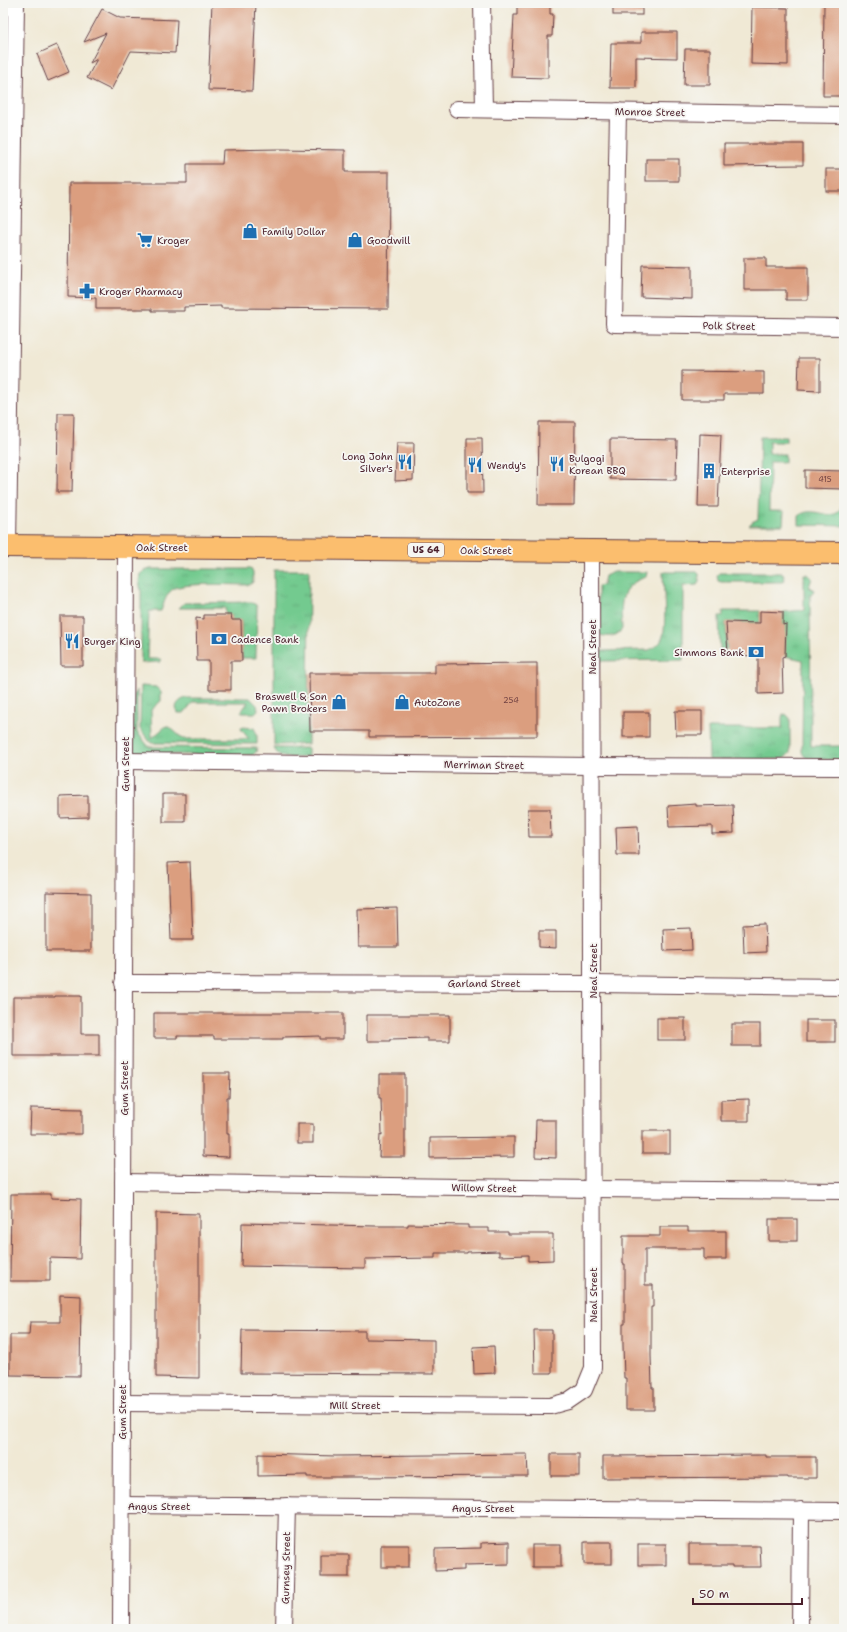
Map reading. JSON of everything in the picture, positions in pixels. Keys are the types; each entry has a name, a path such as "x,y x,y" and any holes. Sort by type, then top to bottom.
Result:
{"highway":[{"name":"Oak Street","path":"6,546 844,553"}],"street":[{"path":"6,546 16,3"},
{"path":"482,3 484,109"},
{"name":"Monroe Street","path":"457,109 844,115"},
{"name":"Polk Street","path":"618,111 614,324 844,328"},
{"name":"Gum Street","path":"121,1629 126,547"},
{"name":"Neal Street","path":"584,1390 593,1368 591,551"},
{"name":"Merriman Street","path":"125,761 844,767"},
{"name":"Garland Street","path":"123,982 593,984 844,987"},
{"name":"Willow Street","path":"123,1182 844,1191"},
{"name":"Mill Street","path":"122,1403 550,1406 568,1401 584,1390"},
{"name":"Angus Street","path":"122,1505 844,1511"},
{"name":"Gurnsey Street","path":"284,1629 287,1506"},
{"path":"800,1629 801,1510"}],"green space":[{"path":"760,437 786,437 786,442 769,442 769,454 785,454 785,462 770,462 769,511 784,511 783,525 749,525 758,519"},
{"path":"844,486 844,526 799,525 799,516 806,512 834,514 839,510 843,502"},
{"path":"151,569 251,569 253,573 253,582 249,585 188,585 173,589 167,596 161,611 149,611 147,659 162,660 160,662 141,663 141,591 139,581 140,574"},
{"path":"274,570 309,570 308,744 274,745"},
{"path":"613,572 647,572 646,577 630,585 623,597 621,612 622,629 618,634 605,636 598,634 598,586 603,585 605,576"},
{"path":"663,572 697,572 699,574 699,582 697,585 683,586 683,660 598,661 598,652 601,651 649,650 660,643 663,635 665,618"},
{"path":"719,573 783,573 785,580 783,582 721,582 718,581 717,575"},
{"path":"804,574 808,574 812,578 809,587 814,590 810,597 811,746 844,746 844,760 808,759 802,752 803,660 785,656 786,625 783,625 783,612 804,610"},
{"path":"251,602 257,607 256,658 242,658 241,620 232,620 231,615 226,615 225,608 179,608 184,603"},
{"path":"723,611 760,611 760,623 726,622 727,649 720,650 719,616 723,616"},
{"path":"141,686 156,687 161,692 161,701 151,710 152,738 166,726 172,729 183,739 249,739 241,729 242,727 254,728 257,734 257,744 151,743 140,729"},
{"path":"137,690 137,732 149,747 257,748 256,752 253,755 139,754 134,751 133,742 133,696"},
{"path":"186,698 250,698 257,705 258,710 255,713 242,713 241,712 248,702 193,702 184,713 178,713 176,706 181,700"},
{"path":"786,714 790,718 790,753 784,759 709,760 708,728 782,728 782,717"},
{"path":"274,748 308,748 308,757 284,757"}],"building":[{"path":"212,3 256,3 252,91 208,90"},
{"path":"517,3 550,3 550,14 553,14 552,36 548,36 548,78 511,77 514,15 517,15"},
{"path":"613,3 642,3 642,15 613,15"},
{"path":"824,3 844,3 844,96 823,96"},
{"path":"752,7 788,8 788,65 751,64"},
{"path":"102,9 120,18 177,20 175,53 131,51 111,90 87,78 97,59 90,63 106,33 84,42"},
{"path":"641,32 677,32 677,58 636,57 636,88 610,88 611,43 641,43"},
{"path":"57,45 69,72 48,81 37,54"},
{"path":"685,49 710,49 710,85 684,85"},
{"path":"724,144 803,144 803,165 724,166"},
{"path":"223,150 345,150 345,172 389,172 388,309 221,308 221,306 184,307 184,311 152,311 152,309 96,309 96,298 68,297 69,183 187,183 187,164 222,164"},
{"path":"646,159 679,159 679,181 646,181"},
{"path":"826,169 844,169 844,191 826,191"},
{"path":"744,258 766,258 766,267 808,267 808,300 786,300 786,290 744,290"},
{"path":"642,265 692,266 692,299 641,297"},
{"path":"799,358 820,358 820,391 798,390"},
{"path":"682,371 764,372 764,394 724,394 724,400 682,400"},
{"path":"58,413 74,413 72,492 57,492"},
{"name":"Bulgogi Korean BBQ","path":"539,422 575,422 574,505 538,505"},
{"name":"Enterprise","path":"700,434 721,435 718,507 698,507"},
{"name":"Wendy's","path":"467,438 482,438 483,493 467,493"},
{"path":"610,439 677,440 676,480 610,479"},
{"name":"Long John Silver's","path":"397,443 414,443 413,480 395,481"},
{"path":"805,470 844,471 844,489 805,488"},
{"name":"Simmons Bank","path":"760,611 783,612 783,625 786,624 785,656 782,657 783,693 758,694 758,656 728,655 726,622 760,623"},
{"name":"Cadence Bank","path":"204,615 231,615 232,620 241,620 242,661 231,661 231,690 209,690 209,661 197,661 196,618 204,619"},
{"name":"Burger King","path":"60,616 83,616 83,666 61,666"},
{"path":"537,663 537,736 369,737 369,731 310,731 309,673 435,673 435,664"},
{"path":"675,711 702,711 702,735 676,735"},
{"path":"623,712 649,712 649,737 623,737"},
{"path":"163,794 185,794 185,822 163,822"},
{"path":"88,795 88,817 60,818 60,796"},
{"path":"696,804 696,806 733,805 734,833 712,834 712,826 669,827 668,806"},
{"path":"528,809 550,809 551,837 529,837"},
{"path":"638,826 639,855 617,855 616,827"},
{"path":"190,862 193,940 171,940 168,863"},
{"path":"46,892 91,893 91,951 46,951"},
{"path":"397,908 398,947 358,947 357,909"},
{"path":"765,924 766,952 744,953 743,925"},
{"path":"691,928 692,950 664,951 663,929"},
{"path":"539,931 556,931 556,948 539,947"},
{"path":"81,996 81,1034 99,1034 99,1056 13,1056 13,997"},
{"path":"154,1013 343,1013 343,1039 320,1039 320,1036 283,1037 283,1039 214,1039 214,1036 177,1036 177,1038 154,1038"},
{"path":"367,1015 450,1015 450,1041 427,1041 427,1038 367,1041"},
{"path":"657,1018 685,1018 685,1040 657,1040"},
{"path":"806,1020 835,1020 835,1042 806,1042"},
{"path":"732,1024 760,1024 760,1046 732,1046"},
{"path":"203,1073 230,1073 229,1097 227,1097 227,1134 229,1134 229,1157 203,1156"},
{"path":"379,1074 405,1074 405,1157 379,1157 380,1134 382,1135"},
{"path":"749,1099 749,1121 721,1121 721,1100"},
{"path":"31,1108 82,1109 82,1134 30,1134"},
{"path":"536,1120 556,1120 556,1158 535,1157"},
{"path":"297,1124 313,1124 313,1143 297,1143"},
{"path":"642,1131 670,1131 670,1153 642,1153"},
{"path":"514,1137 514,1157 430,1158 430,1138"},
{"path":"11,1194 51,1194 51,1198 81,1199 80,1259 50,1258 50,1281 10,1281"},
{"path":"156,1213 199,1214 199,1378 156,1377"},
{"path":"769,1219 797,1219 797,1241 769,1241"},
{"path":"242,1223 375,1226 408,1226 408,1224 468,1225 468,1228 489,1228 489,1232 508,1232 508,1234 553,1234 553,1260 528,1261 528,1255 499,1256 499,1251 435,1253 435,1258 365,1259 365,1268 241,1266"},
{"path":"660,1227 688,1227 688,1231 726,1231 726,1259 704,1259 704,1249 645,1249 645,1285 653,1285 653,1307 651,1307 651,1356 652,1388 654,1388 654,1410 626,1410 626,1378 624,1378 623,1345 623,1324 625,1324 625,1264 623,1264 623,1236 660,1236"},
{"path":"60,1295 81,1296 80,1376 10,1375 10,1335 29,1335 30,1322 60,1322"},
{"path":"242,1330 365,1331 365,1339 434,1340 434,1374 241,1373"},
{"path":"534,1330 552,1330 552,1373 535,1373"},
{"path":"494,1346 495,1373 474,1374 473,1347"},
{"path":"258,1454 336,1456 527,1454 528,1476 258,1476"},
{"path":"551,1454 579,1454 579,1476 551,1476"},
{"path":"766,1455 766,1457 816,1457 816,1478 603,1478 603,1456"},
{"path":"509,1542 509,1564 464,1565 464,1570 435,1571 435,1549 481,1548 481,1543"},
{"path":"584,1542 612,1542 612,1564 584,1564"},
{"path":"638,1544 666,1544 666,1565 638,1565"},
{"path":"689,1544 717,1544 717,1546 760,1546 761,1567 689,1565"},
{"path":"381,1545 409,1545 409,1567 381,1567"},
{"path":"532,1545 561,1545 561,1567 532,1567"},
{"path":"321,1555 349,1555 349,1577 321,1577"}],"place":[{"name":"Family Dollar","path":"250,231"},
{"name":"Kroger","path":"145,240"},
{"name":"Goodwill","path":"355,240"},
{"name":"Kroger Pharmacy","path":"87,291"},
{"name":"Long John Silver's","path":"405,462"},
{"name":"Bulgogi Korean BBQ","path":"557,464"},
{"name":"Wendy's","path":"475,465"},
{"name":"Enterprise","path":"709,471"},
{"name":"Cadence Bank","path":"219,639"},
{"name":"Burger King","path":"72,641"},
{"name":"Simmons Bank","path":"756,652"},
{"name":"Braswell & Son Pawn Brokers","path":"339,702"},
{"name":"AutoZone","path":"402,702"}]}
